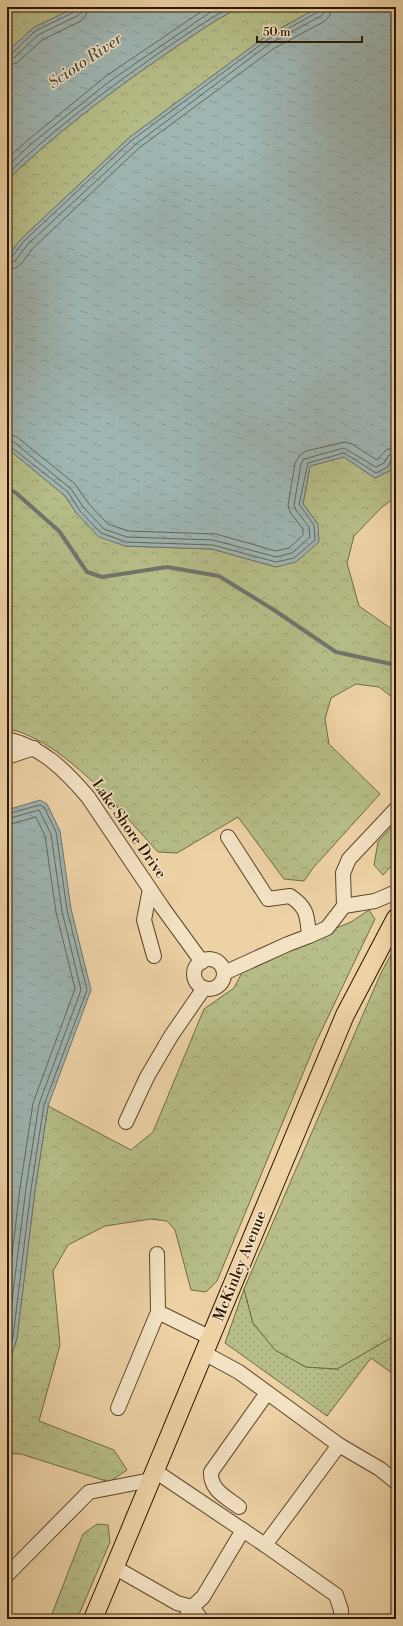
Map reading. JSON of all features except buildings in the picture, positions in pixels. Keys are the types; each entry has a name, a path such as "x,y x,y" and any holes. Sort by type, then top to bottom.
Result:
{"main road":[{"name":"McKinley Avenue","path":"93,1619 345,1015 396,918"}],"street":[{"name":"Lake Shore Drive","path":"7,739 34,748 48,757 63,770 88,797 150,889 202,962"},
{"path":"7,758 34,748"},
{"path":"224,973 327,928 344,906 343,873 349,859 396,809"},
{"path":"228,837 268,899 290,896 299,902 306,912 309,936"},
{"path":"150,889 144,920 154,956"},
{"path":"344,906 375,901 396,892"},
{"path":"212,960 223,969 224,973 222,983 214,988 204,988 199,985 195,975 198,965 202,962 212,960"},
{"path":"126,1122 147,1077 204,988"},
{"path":"118,1408 158,1312 157,1254"},
{"path":"158,1312 207,1346 239,1372 339,1446 380,1469 396,1482"},
{"path":"239,1507 216,1490 211,1481 211,1472 267,1393"},
{"path":"265,1545 339,1446"},
{"path":"7,1575 89,1492 153,1475 243,1530 336,1595 341,1610 341,1619"},
{"path":"185,1619 192,1607 204,1597 243,1530"},
{"path":"114,1567 178,1604 192,1607 201,1619"}],"green space":[{"path":"7,7 76,7 33,28 7,52"},
{"path":"240,7 319,7 265,37 130,137 21,239 7,257 7,180 62,131 120,86 199,31"},
{"path":"7,448 65,496 77,514 125,546 212,549 276,567 318,524 303,504 310,466 344,457 375,478 391,470 396,458 396,497 382,507 354,536 347,563 359,606 396,632 396,700 379,687 356,684 331,698 325,719 329,744 380,794 313,868 304,881 284,879 238,817 177,853 158,852 97,786 80,770 44,743 23,733 7,729"},
{"path":"396,822 396,861 383,875 374,865 378,842"},
{"path":"369,910 375,919 316,1042 217,1281 206,1292 191,1290 175,1230 167,1221 151,1219 105,1226 68,1245 53,1271 60,1345 39,1421 114,1450 127,1470 109,1482 21,1454 7,1454 7,1370 17,1338 35,1190 48,1106 131,1150 153,1132 204,1009 234,988 246,965 351,922"},
{"path":"396,945 396,1335 337,1369 306,1367 275,1350 253,1323 244,1289 381,973"},
{"path":"244,1289 253,1323 275,1350 306,1367 337,1369 396,1335 396,1376 371,1358 327,1416 225,1343"},
{"path":"97,1524 108,1525 110,1542 77,1619 50,1619 83,1534"}],"water":[{"name":"Scioto River","path":"76,7 240,7 199,31 120,86 62,131 7,180 7,52 33,28"},
{"path":"319,7 396,7 396,458 391,470 375,478 344,457 310,466 303,504 318,524 319,542 296,562 276,567 212,549 125,546 99,537 77,514 65,496 7,448 7,257 21,239 130,137 265,37"},
{"path":"40,800 47,804 60,831 71,909 91,990 48,1106 35,1190 17,1338 7,1370 7,810"}],"waterway":[{"path":"7,488 16,493 59,531 87,572 102,577 167,567 219,576 274,610 336,652 396,665"}]}
